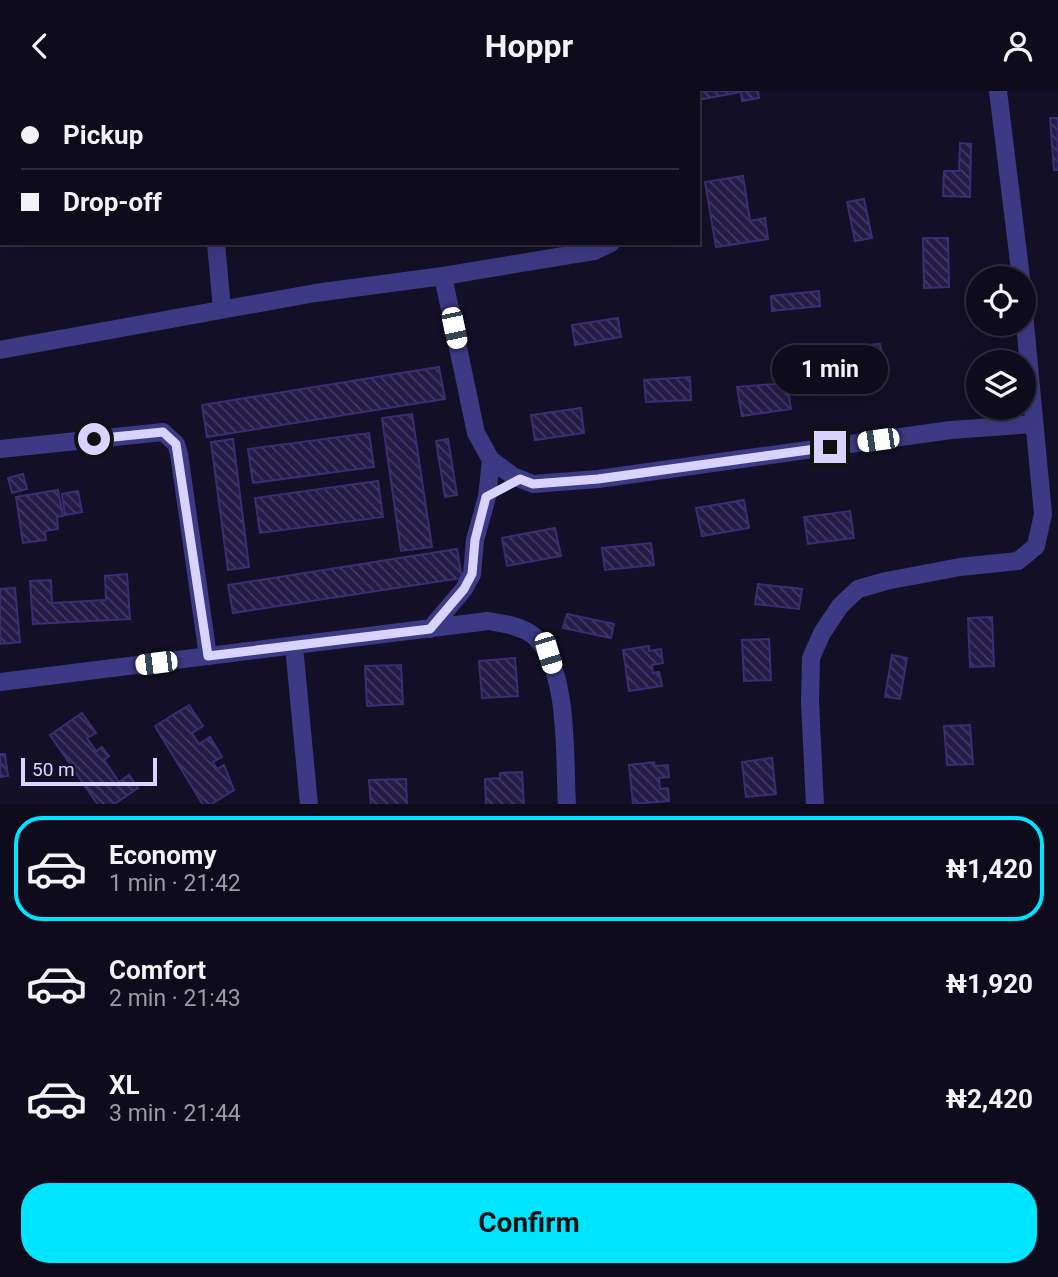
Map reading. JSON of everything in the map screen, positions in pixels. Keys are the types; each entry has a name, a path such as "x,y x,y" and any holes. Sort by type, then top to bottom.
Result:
{"street":[{"path":"998,91 1020,266"},
{"path":"216,245 222,309"},
{"path":"0,349 222,309 594,251 607,245"},
{"path":"443,276 476,433 491,460 520,479 533,484 598,479 951,430 1034,423"},
{"path":"815,804 811,658 822,633 840,606 858,589 960,566 1018,561 1028,556 1036,546 1043,514 1026,336"},
{"path":"0,449 163,432 172,439 179,454 208,656"},
{"path":"430,629 464,589 472,574 475,540 486,497 491,460"},
{"path":"486,497 520,479"},
{"path":"0,682 488,621 516,626 533,636 548,653 560,694 568,804"},
{"path":"294,646 309,804"}],"building":[{"path":"700,91 758,91 759,98 742,101 741,92 700,100"},
{"path":"1050,118 1058,118 1058,170 1054,170"},
{"path":"960,143 971,144 970,197 943,196 944,171 959,171"},
{"path":"743,176 750,221 765,218 768,239 716,247 705,182"},
{"path":"864,199 872,238 855,241 847,202"},
{"path":"923,238 948,238 949,287 924,288"},
{"path":"819,291 820,306 772,311 771,296"},
{"path":"618,318 621,337 575,345 572,325"},
{"path":"880,344 884,367 833,376 828,348"},
{"path":"439,367 445,399 207,437 202,405"},
{"path":"690,377 691,400 646,402 644,380"},
{"path":"787,383 791,409 742,416 737,387"},
{"path":"581,408 584,433 535,440 531,415"},
{"path":"412,414 432,547 401,551 382,418"},
{"path":"369,433 374,467 253,483 248,449"},
{"path":"233,439 249,567 228,570 211,442"},
{"path":"448,439 457,495 445,497 436,441"},
{"path":"23,474 27,489 12,493 8,478"},
{"path":"378,481 383,517 260,533 255,498"},
{"path":"58,490 63,516 57,517 58,529 45,531 46,540 23,543 16,497"},
{"path":"78,491 82,512 65,515 62,494"},
{"path":"744,500 749,528 702,536 696,508"},
{"path":"850,511 854,538 808,544 804,517"},
{"path":"555,528 561,556 507,566 502,538"},
{"path":"651,543 654,565 605,570 602,548"},
{"path":"457,549 462,578 233,613 228,585"},
{"path":"127,574 130,619 33,624 30,581 51,580 52,603 106,600 105,576"},
{"path":"758,584 802,589 799,609 755,604"},
{"path":"15,588 20,642 0,644 0,589"},
{"path":"567,614 614,624 611,638 563,628"},
{"path":"992,617 994,666 970,667 968,618"},
{"path":"769,639 771,680 744,681 742,640"},
{"path":"649,646 649,651 661,649 663,663 652,665 653,673 659,672 662,686 629,691 623,650"},
{"path":"892,655 907,658 900,699 885,697"},
{"path":"515,658 518,696 482,698 479,661"},
{"path":"401,665 403,704 367,706 365,666"},
{"path":"189,705 203,726 192,733 199,744 210,737 222,757 213,762 217,769 224,765 234,790 212,804 202,804 155,726"},
{"path":"82,713 96,733 87,738 96,751 102,747 109,756 104,760 119,782 129,775 138,788 114,804 97,804 50,735"},
{"path":"970,725 973,764 947,765 944,726"},
{"path":"0,754 5,754 8,776 0,777"},
{"path":"772,758 776,794 746,797 742,762"},
{"path":"654,762 655,766 668,765 669,777 659,778 660,789 668,788 669,801 633,804 629,765"},
{"path":"522,772 524,804 486,804 485,779 500,778 500,773"},
{"path":"406,779 407,804 371,804 369,780"}],"route":[{"path":"94,439 163,432 176,444 208,656 430,629 464,589 472,574 475,540 486,497 520,479 533,484 598,479 830,447"}]}
